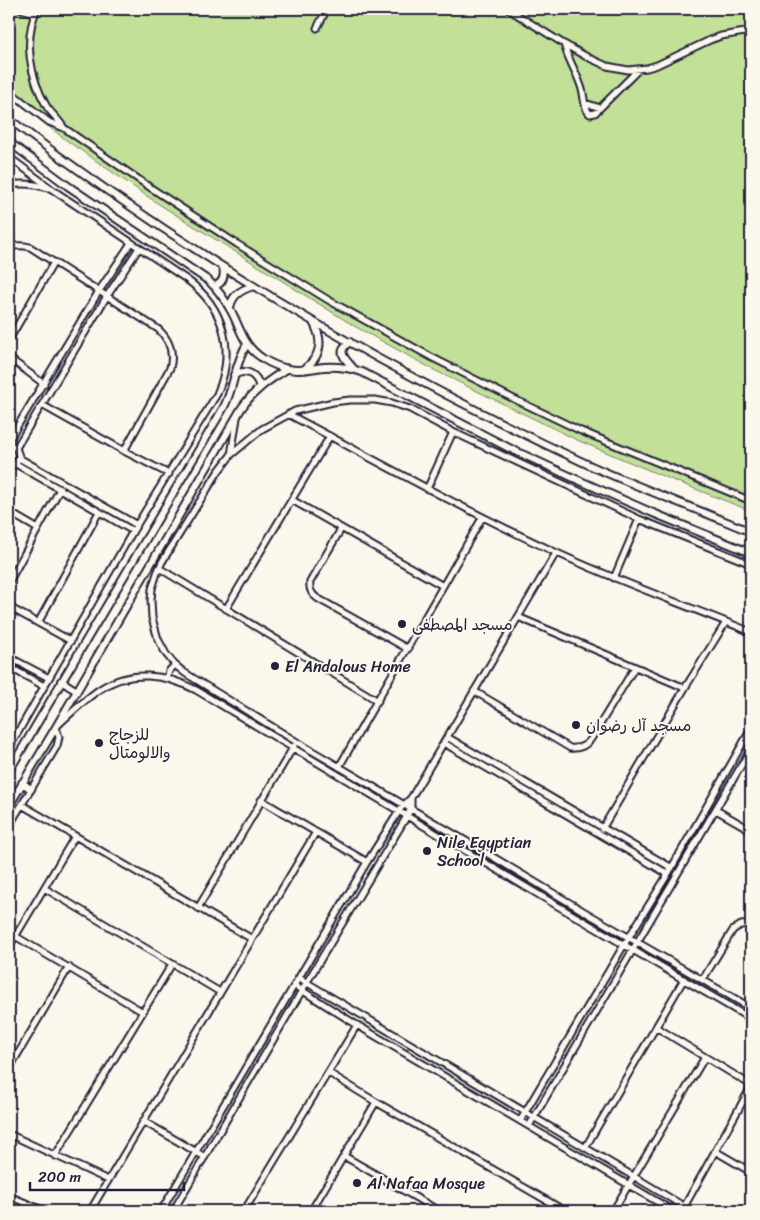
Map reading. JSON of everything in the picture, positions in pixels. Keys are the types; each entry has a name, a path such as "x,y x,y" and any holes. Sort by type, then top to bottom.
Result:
{"street":[{"path":"21,9 36,11 30,37 31,66 38,88 48,109 64,128 151,188 330,301 433,358 581,431 751,501"},
{"path":"317,28 328,9"},
{"path":"508,9 564,44 607,66 628,70 657,65 721,36 751,31"},
{"path":"564,44 565,51 580,82 586,111 590,114 595,113 638,69"},
{"path":"9,91 55,126 64,128"},
{"path":"585,103 600,108"},
{"path":"41,116 48,109"},
{"path":"9,119 142,215 223,268 350,342 452,398 580,460 751,532"},
{"path":"9,142 68,186 214,286 221,294 247,344 262,358 274,365 287,369 302,370 331,367 355,370 369,375 509,448 676,523 751,553"},
{"path":"9,157 12,162 193,284 205,296 219,319 226,344 226,361 217,394 133,531 9,748"},
{"path":"9,185 33,184 53,190"},
{"path":"9,440 99,291 131,243"},
{"path":"9,247 15,245 30,247 158,329 170,344 172,356 170,368 124,451"},
{"path":"16,448 107,296 139,248"},
{"path":"9,340 54,262"},
{"path":"214,286 222,281 223,268"},
{"path":"230,310 235,295 254,286"},
{"path":"302,370 315,358 320,346 318,333 311,320"},
{"path":"350,342 344,346 343,356 355,370"},
{"path":"9,771 11,762 61,682 224,407 231,391 238,362 247,344"},
{"path":"9,358 44,384"},
{"path":"9,806 237,416 260,388 287,369"},
{"path":"234,375 242,372 251,374 257,379 260,388"},
{"path":"36,395 43,403 124,451 169,474"},
{"path":"751,564 639,520 453,432 410,409 375,400 350,400 333,402 288,414 262,429 231,454 159,568 152,588 151,600 152,618 162,646 175,666 193,679 751,1008"},
{"path":"288,414 482,518 556,553 751,632"},
{"path":"231,454 237,416"},
{"path":"427,489 453,432"},
{"path":"226,609 330,436"},
{"path":"9,444 16,448 19,453 16,464 9,468"},
{"path":"19,458 137,525"},
{"path":"16,464 133,531"},
{"path":"9,582 60,489"},
{"path":"292,500 443,586"},
{"path":"9,512 38,529"},
{"path":"38,623 100,512"},
{"path":"340,767 482,518"},
{"path":"614,578 639,520"},
{"path":"341,529 310,582 311,592 315,597 408,649"},
{"path":"161,1211 367,862 399,811 411,798 556,553"},
{"path":"159,568 378,701"},
{"path":"9,607 71,641"},
{"path":"518,617 685,688"},
{"path":"599,834 726,622"},
{"path":"9,657 49,678"},
{"path":"167,678 169,671 175,666"},
{"path":"474,691 570,748 575,748 585,746 588,743 635,667"},
{"path":"9,668 44,686"},
{"path":"56,727 87,699 108,684 138,676 153,676 180,682 751,1019"},
{"path":"61,682 77,691"},
{"path":"9,826 58,743 59,737 56,727"},
{"path":"520,1121 672,868 751,728"},
{"path":"447,737 672,868"},
{"path":"198,908 297,742"},
{"path":"444,743 668,874"},
{"path":"529,1126 751,750"},
{"path":"721,781 730,786"},
{"path":"22,783 32,788"},
{"path":"173,1211 407,816 411,798"},
{"path":"261,800 367,862"},
{"path":"22,805 252,939"},
{"path":"716,810 751,830"},
{"path":"90,1211 316,832"},
{"path":"9,947 75,836"},
{"path":"44,888 220,992"},
{"path":"703,979 733,930 741,925 751,924"},
{"path":"15,936 143,1012"},
{"path":"55,1156 172,964"},
{"path":"9,1069 69,967"},
{"path":"299,978 692,1211"},
{"path":"585,1148 684,979"},
{"path":"295,986 357,1025 673,1211"},
{"path":"244,1211 357,1025"},
{"path":"656,1027 751,1086 684,1206"},
{"path":"613,1211 705,1057"},
{"path":"329,1073 564,1211"},
{"path":"311,1211 376,1102"},
{"path":"144,1121 205,1157"},
{"path":"9,1134 108,1180"},
{"path":"715,1151 751,1172"},
{"path":"344,1156 439,1211"},
{"path":"9,1196 45,1211"}],"green space":[{"path":"9,9 751,9 751,511 577,440 436,371 356,327 157,203 66,140 9,96"}],"place":[{"name":"مسجد المصطفى","path":"402,624"},
{"name":"El Andalous Home","path":"275,666"},
{"name":"مسجد آل رضوان","path":"576,725"},
{"name":"للزجاج والالومتال","path":"99,743"},
{"name":"Nile Egyptian School","path":"427,851"},
{"name":"Al Nafaa Mosque","path":"357,1183"}]}
